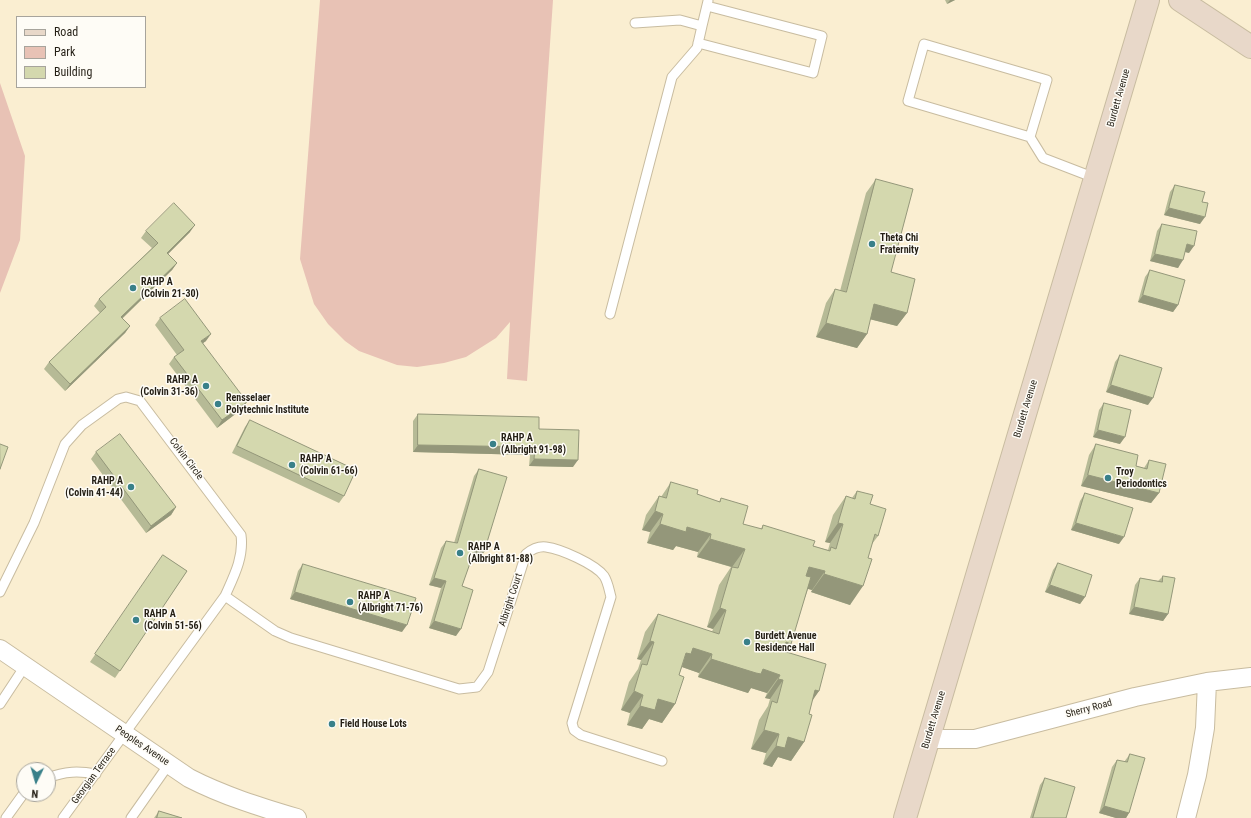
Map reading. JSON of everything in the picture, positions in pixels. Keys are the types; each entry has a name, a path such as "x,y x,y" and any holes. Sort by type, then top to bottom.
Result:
{"street":[{"name":"Burdett Avenue","path":"905,818 1148,0"},
{"path":"1180,0 1251,47"},
{"name":"Peoples Avenue","path":"0,649 189,778 214,791 246,803 297,818"},
{"name":"Sherry Road","path":"928,739 976,739 1135,697 1206,682 1251,677"},
{"path":"1186,818 1197,774 1205,728 1206,682"}],"lane":[{"path":"610,314 672,78 697,48 698,43 702,26 707,3 822,36 813,73 698,43"},
{"path":"635,23 680,20 702,26"},
{"path":"1030,137 1047,80 924,44 908,101 1030,137 1043,158 1095,178"},
{"name":"Colvin Circle","path":"0,592 34,523 65,444 82,425 107,405 118,399 126,397 140,400 241,535 242,545 238,566 225,596 124,734"},
{"name":"Albright Court","path":"225,596 275,631 291,638 459,689 469,690 477,688 488,672 526,554 532,550 545,547 589,562 604,576 609,587 611,597 572,723 574,730 581,736 662,761"},
{"path":"0,704 25,666"},
{"name":"Georgian Terrace","path":"63,818 124,734"},
{"path":"130,818 169,764"},
{"path":"56,775 65,772 79,771 96,774"},
{"path":"6,818 18,802"}],"green space":[{"path":"320,0 553,0 527,381 507,379 510,322 496,338 466,357 444,363 417,367 397,365 359,351 345,341 328,324 314,304 300,259"},
{"path":"0,83 25,156 20,240 0,293"}],"building":[{"name":"Theta Chi Fraternity","path":"876,179 913,189 891,272 915,279 907,313 874,304 867,334 826,323 835,289 846,292"},
{"path":"1175,185 1205,192 1202,202 1208,203 1205,217 1169,208"},
{"name":"RAHP A (Colvin 21-30)","path":"174,203 195,225 167,253 177,263 121,317 130,326 70,384 49,362 106,307 99,299 158,243 146,231"},
{"path":"1162,224 1197,231 1194,246 1187,244 1183,260 1155,254"},
{"path":"1150,270 1185,280 1178,305 1143,295"},
{"name":"RAHP A (Colvin 31-36)","path":"185,299 211,334 201,341 247,402 222,420 174,357 184,350 160,318"},
{"path":"1120,355 1162,368 1153,398 1111,385"},
{"path":"1104,403 1131,410 1125,437 1098,430"},
{"name":"RAHP A (Albright 91-98)","path":"418,414 539,417 539,429 579,430 578,460 534,459 535,447 418,445"},
{"name":"RAHP A (Colvin 61-66)","path":"250,420 356,470 344,496 237,446"},
{"name":"RAHP A (Colvin 41-44)","path":"120,434 176,507 151,526 96,452"},
{"path":"0,444 8,447 0,469"},
{"path":"1096,444 1138,455 1136,466 1147,469 1149,460 1166,464 1159,493 1088,475"},
{"name":"RAHP A (Albright 81-88)","path":"479,469 507,477 484,552 475,549 462,586 473,590 461,629 434,621 446,581 434,578 446,541 457,543"},
{"name":"Burdett Avenue Residence Hall","path":"671,482 698,490 697,494 720,502 721,498 748,506 743,524 762,529 763,525 815,541 813,546 830,551 831,547 836,549 843,524 838,523 846,496 855,499 857,491 873,495 870,504 886,509 878,536 875,534 868,558 872,559 863,586 824,574 825,571 809,567 806,576 811,577 791,644 786,642 783,651 826,664 819,691 815,690 809,714 812,715 804,742 788,737 785,748 776,746 779,734 764,730 772,701 777,703 783,680 778,679 780,675 763,669 761,674 756,673 711,659 712,654 693,648 691,654 686,653 679,675 684,677 675,704 658,699 655,710 640,706 643,695 634,691 642,664 647,665 654,642 650,641 658,614 719,634 726,610 720,608 732,567 738,568 745,549 710,539 711,534 687,527 686,532 660,524 663,514 655,511 659,496 666,498"},
{"path":"1085,493 1133,508 1124,537 1076,523"},
{"name":"RAHP A (Colvin 51-56)","path":"163,555 187,571 120,671 95,654"},
{"path":"1058,563 1092,575 1085,597 1050,585"},
{"name":"RAHP A (Albright 71-76)","path":"303,564 416,598 407,625 295,592"},
{"path":"1163,576 1175,578 1168,614 1134,607 1140,578 1162,582"},
{"path":"1130,754 1145,758 1129,813 1104,806 1117,760 1127,762"},
{"path":"1045,778 1075,787 1066,818 1033,818"},
{"path":"159,811 182,818 157,818"}],"place":[{"name":"Theta Chi Fraternity","path":"872,244"},
{"name":"RAHP A (Colvin 21-30)","path":"133,288"},
{"name":"RAHP A (Colvin 31-36)","path":"206,386"},
{"name":"Rensselaer Polytechnic Institute","path":"218,404"},
{"name":"RAHP A (Albright 91-98)","path":"493,444"},
{"name":"RAHP A (Colvin 61-66)","path":"292,465"},
{"name":"Troy Periodontics","path":"1108,478"},
{"name":"RAHP A (Colvin 41-44)","path":"131,487"},
{"name":"RAHP A (Albright 81-88)","path":"460,553"},
{"name":"RAHP A (Albright 71-76)","path":"350,602"},
{"name":"RAHP A (Colvin 51-56)","path":"136,620"},
{"name":"Burdett Avenue Residence Hall","path":"747,642"},
{"name":"Field House Lots","path":"332,724"}]}
